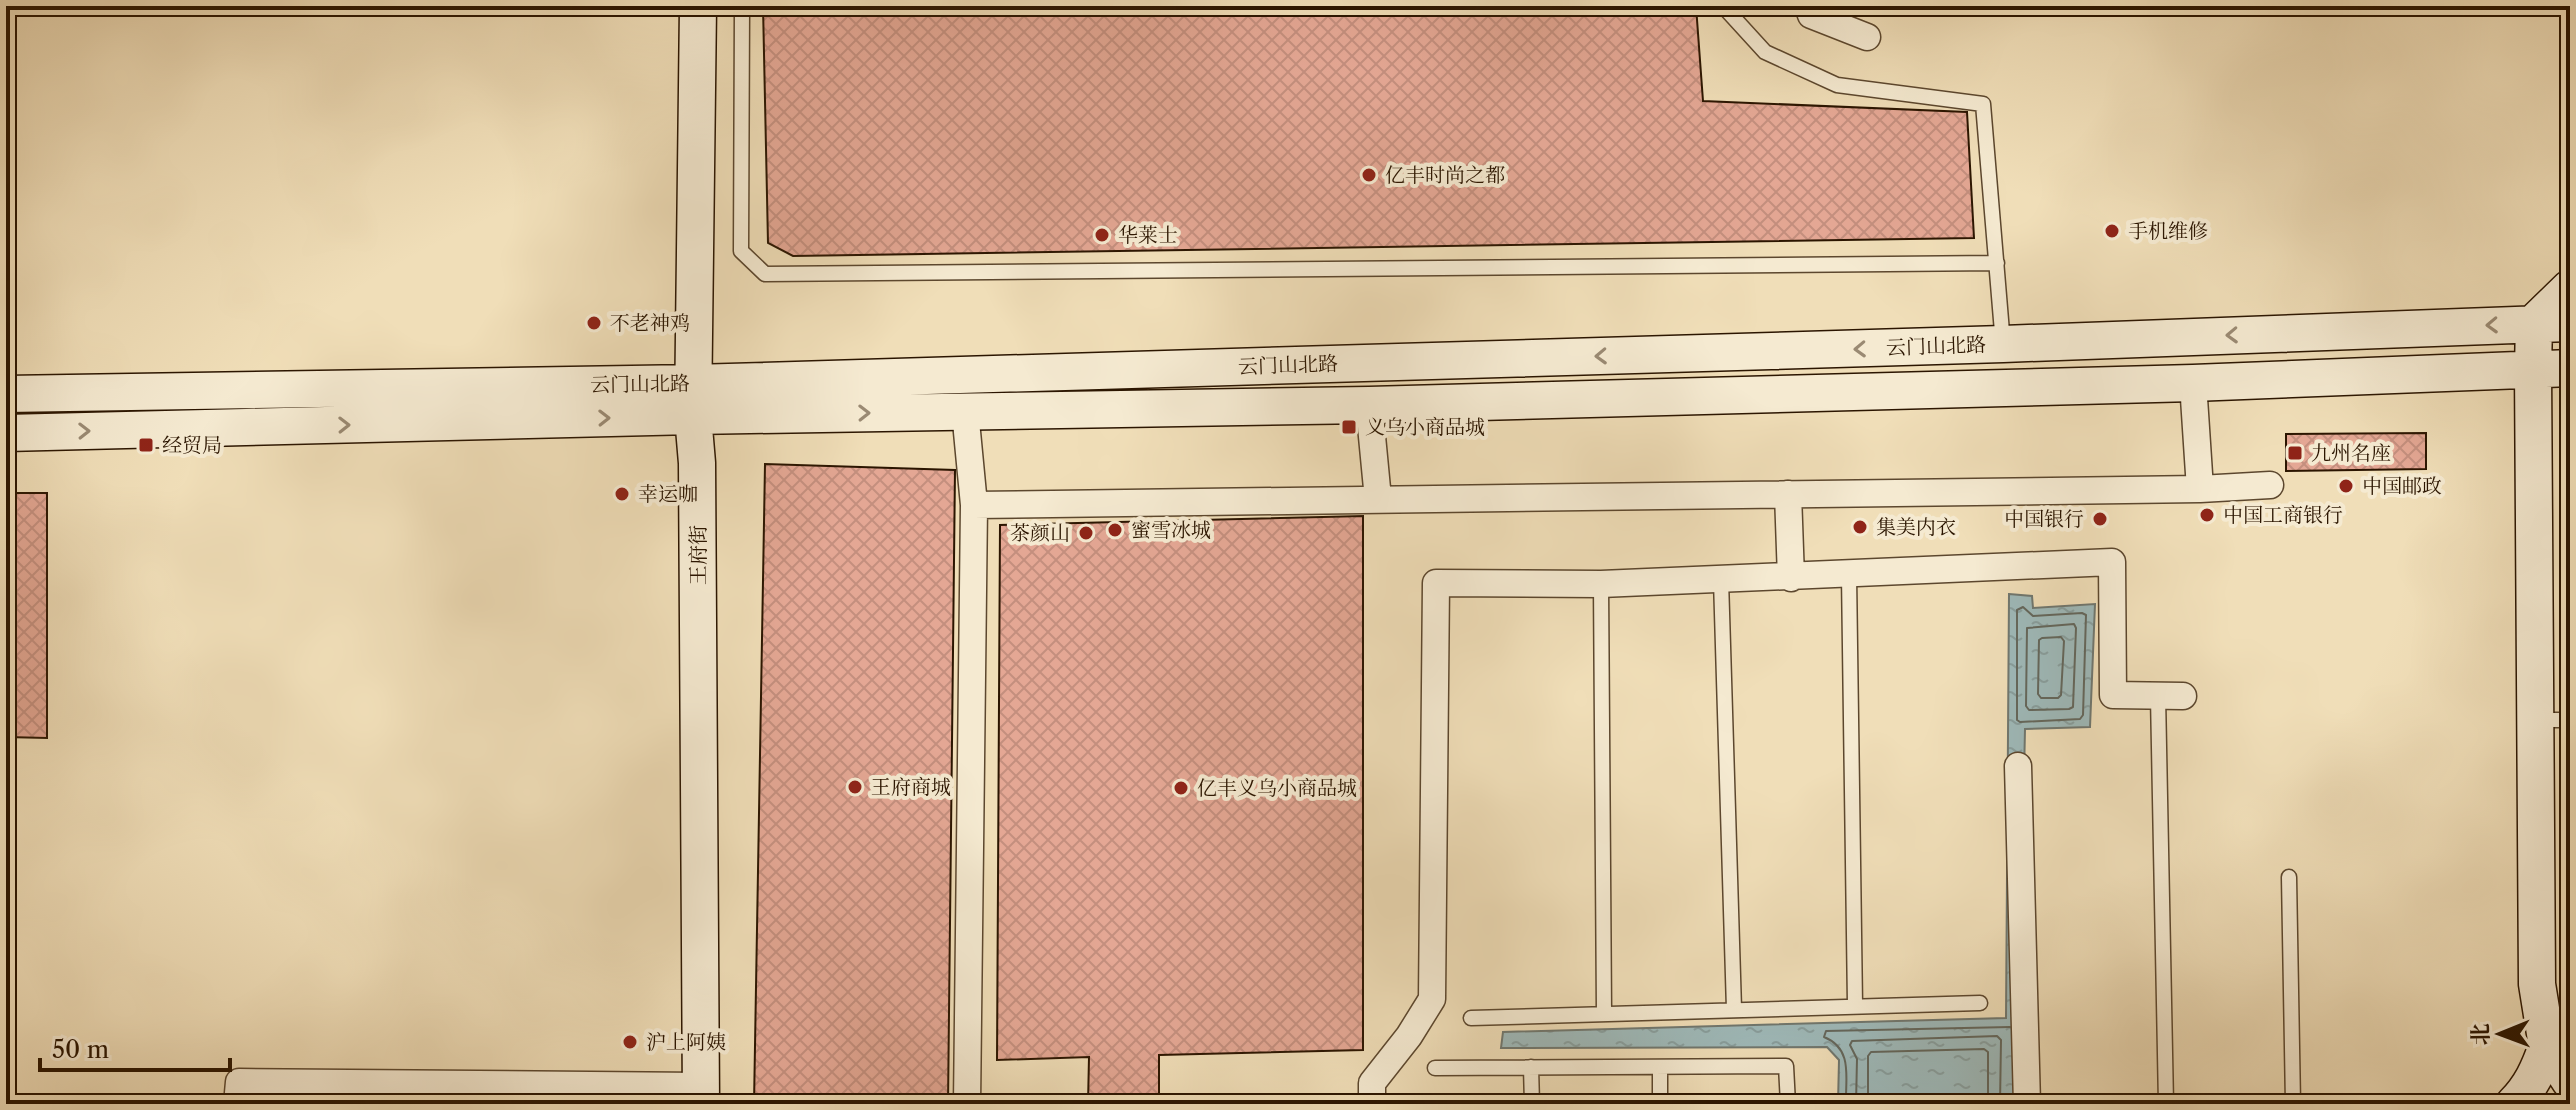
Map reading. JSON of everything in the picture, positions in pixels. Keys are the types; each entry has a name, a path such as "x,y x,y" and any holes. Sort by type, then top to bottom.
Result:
{"main road":[{"name":"王府街","path":"698,6 693,400 697,463 701,1095"},
{"path":"2570,288 2534,323 2533,369 2553,720 2537,984 2547,1046 2570,1081"},
{"name":"云门山北路","path":"6,433 693,400 2570,323"},
{"name":"云门山北路","path":"6,394 693,400 965,411 1369,405 2193,383 2570,368"},
{"path":"2514,1104 2533,1080 2547,1046"}],"street":[{"path":"1808,6 1811,15 1867,37"},
{"path":"2193,383 2200,489"},
{"path":"1369,405 1378,499"},
{"path":"965,411 974,505 967,1104"},
{"path":"974,505 2200,489 2270,485"},
{"path":"1788,494 1791,578"},
{"path":"1372,1104 1372,1083 1409,1036 1432,999 1436,583 1601,584 2112,562 2113,695 2170,696"},
{"path":"2018,766 2027,1104"},
{"path":"237,1104 239,1082 701,1095"}],"lane":[{"path":"742,6 741,251 765,274 1997,263"},
{"path":"1723,6 1765,52 1837,85 1983,104 2003,344"},
{"path":"1849,575 1855,1005"},
{"path":"1721,580 1734,1009"},
{"path":"1601,584 1604,1013"},
{"path":"2166,1104 2170,696"},
{"path":"2289,877 2293,1104"},
{"path":"1471,1018 1980,1003"},
{"path":"1435,1068 1786,1066 1788,1104"},
{"path":"1531,1067 1532,1104"},
{"path":"1660,1067 1660,1104"}],"water":[{"path":"2009,594 2032,596 2033,608 2095,604 2090,727 2025,729 2017,1104 1838,1104 1839,1060 1827,1047 1501,1048 1503,1032 2006,1018"}],"building":[{"name":"亿丰时尚之都","path":"763,6 1696,6 1703,101 1967,112 1974,238 793,256 768,243"},
{"path":"2426,433 2426,469 2286,471 2286,434"},
{"name":"王府商城","path":"765,464 955,470 948,1104 754,1104"},
{"path":"6,493 47,493 47,738 6,737"},
{"name":"亿丰义乌小商品城","path":"1363,516 1363,1050 1159,1055 1159,1104 1088,1104 1089,1057 997,1060 1000,525"}],"place":[{"name":"亿丰时尚之都","path":"1369,175"},
{"name":"手机维修","path":"2112,231"},
{"name":"华莱士","path":"1102,235"},
{"name":"不老神鸡","path":"594,323"},
{"name":"义乌小商品城","path":"1349,427"},
{"name":"经贸局","path":"146,445"},
{"name":"九州名座","path":"2295,453"},
{"name":"中国邮政","path":"2346,486"},
{"name":"幸运咖","path":"622,494"},
{"name":"中国工商银行","path":"2207,515"},
{"name":"中国银行","path":"2100,519"},
{"name":"集美内衣","path":"1860,527"},
{"name":"蜜雪冰城","path":"1115,530"},
{"name":"茶颜山","path":"1086,533"},
{"name":"王府商城","path":"855,787"},
{"name":"亿丰义乌小商品城","path":"1181,788"},
{"name":"沪上阿姨","path":"630,1042"}]}
